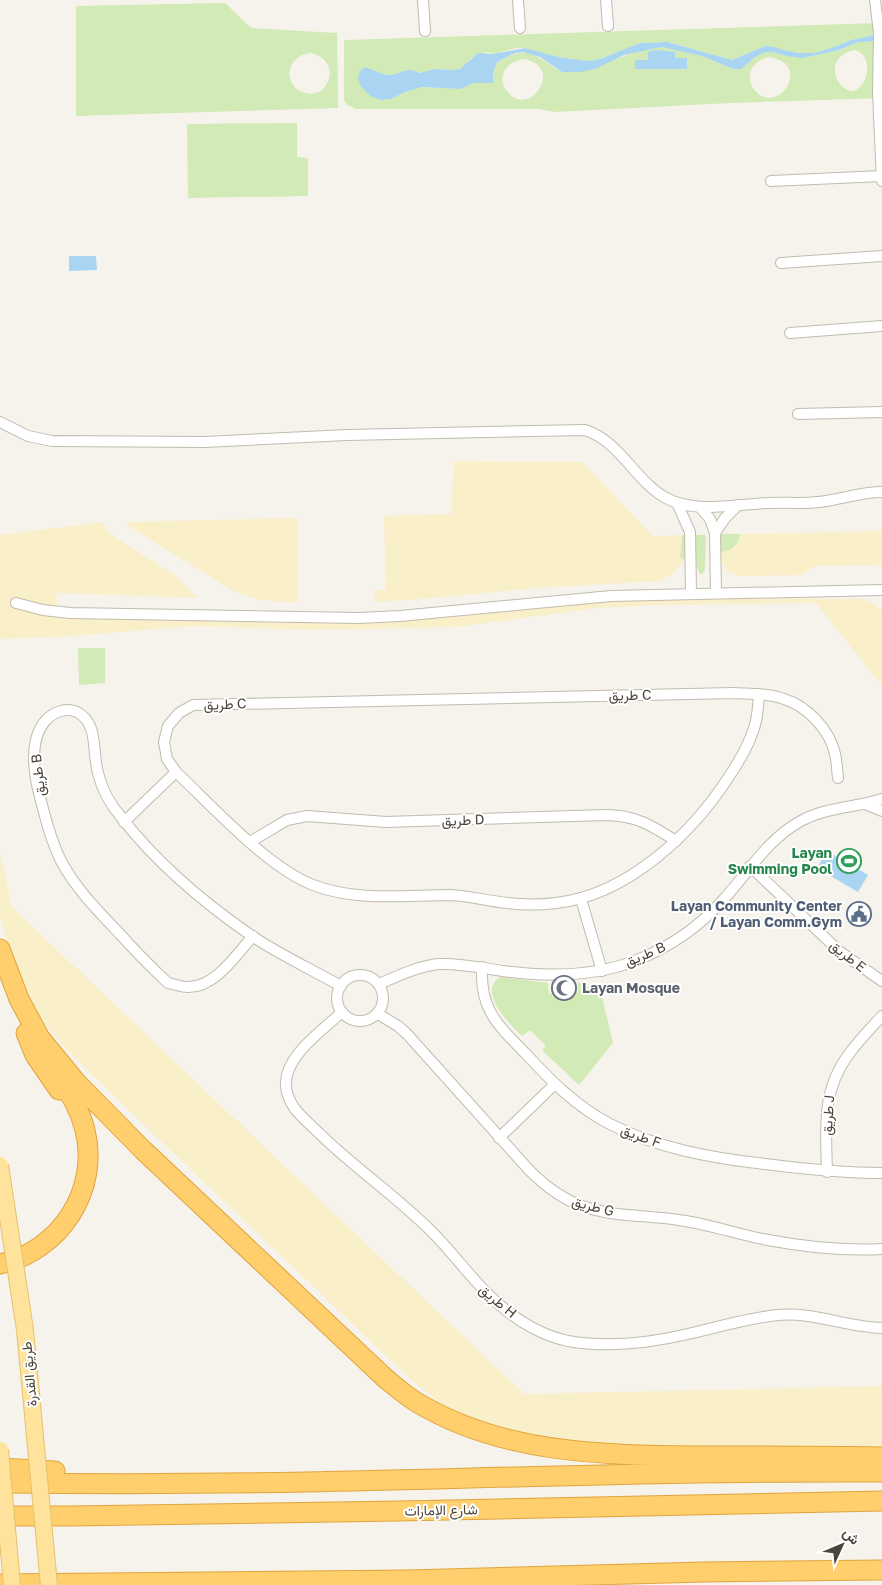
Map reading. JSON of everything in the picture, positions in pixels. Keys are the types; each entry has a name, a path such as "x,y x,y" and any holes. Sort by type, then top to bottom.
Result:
{"highway":[{"path":"0,949 19,999 40,1038 76,1082 143,1150 378,1372 418,1403 478,1431 541,1447 592,1454 882,1457"},
{"path":"0,976 35,1055 58,1087 71,1115 77,1140 77,1167 70,1193 56,1216 36,1235 24,1242 0,1251"},
{"path":"0,1264 21,1258 34,1251 57,1233 74,1210 87,1172 86,1132 77,1106 61,1080 26,1033"},
{"path":"0,1468 66,1472 250,1470 305,1482"},
{"path":"0,1484 305,1482 767,1471 882,1472"},
{"name":"شارع الإمارات","path":"0,1516 389,1511 882,1501"},
{"path":"0,1584 407,1580 704,1572 882,1570"}],"main road":[{"name":"طريق القدرة","path":"0,1164 25,1330 48,1585"},
{"path":"0,1450 12,1585"}],"street":[{"path":"423,0 425,31"},
{"path":"518,0 520,28"},
{"path":"606,0 608,26"},
{"path":"770,181 882,178 878,93 878,38 875,0"},
{"path":"781,263 882,256"},
{"path":"790,333 882,326"},
{"path":"798,414 882,412"},
{"path":"0,418 18,429 52,441"},
{"path":"0,422 28,436 52,441 205,442 347,435 585,430 602,437 648,486 677,503 700,507 777,503 786,499 811,499 817,502"},
{"path":"777,503 786,506 800,506 804,503 882,492"},
{"path":"677,503 690,532"},
{"path":"715,533 725,518 738,505"},
{"path":"692,593 690,532 693,518 700,507"},
{"path":"700,507 710,518 715,533 716,593"},
{"path":"16,603 70,614 350,618 400,616 571,599 692,593 882,590"},
{"name":"طريق C","path":"759,694 755,727 742,756 722,788 699,818 676,841 644,868 613,885 581,899 532,905 467,896 371,897 312,885 289,872 250,842 176,772 167,759 164,742 168,726 178,713 193,705 759,694 784,699 807,711 824,729 835,752 838,778"},
{"name":"طريق B","path":"253,936 220,972 205,984 186,988 168,982 86,900 65,867 52,840 36,781 35,747 40,731 46,721 54,714 64,710 75,711 85,718 91,727 97,772 103,789 112,806 124,822 184,882 218,910 253,936 341,986"},
{"path":"124,822 176,772"},
{"name":"طريق B","path":"378,984 421,968 440,964 552,975 602,971 636,960 669,945 698,925 724,900 750,866 775,839 799,822 818,813 835,808 864,804 882,799"},
{"name":"طريق B","path":"864,804 882,811"},
{"name":"طريق D","path":"250,842 287,820 308,816 386,822 605,815 634,818 647,823 676,841"},
{"name":"طريق E","path":"750,866 839,951 882,981"},
{"path":"581,899 602,971"},
{"name":"طريق F","path":"482,968 483,992 491,1015 501,1028 572,1100 606,1122 639,1138 724,1159 826,1172 882,1173"},
{"path":"364,975 372,978 378,984 382,991 383,999 382,1007 378,1014 370,1020 360,1021 350,1019 342,1012 338,1004 338,994 341,986 347,979 364,975"},
{"name":"طريق H","path":"342,1012 293,1060 288,1072 286,1085 288,1098 300,1114 344,1158 431,1230 476,1282 501,1307 532,1328 568,1341 610,1344 652,1342 753,1317 782,1315 812,1316 859,1326 882,1328"},
{"name":"طريق G","path":"378,1014 407,1034 499,1138 545,1186 564,1198 585,1207 607,1212 682,1220 769,1240 822,1247 882,1249"},
{"name":"طريق J","path":"826,1172 826,1115 831,1085 849,1054 882,1016"},
{"path":"499,1138 555,1084"}],"green space":[{"path":"225,3 251,28 337,33 338,108 76,116 76,6","holes":["310,53 321,57 327,63 330,71 329,79 325,86 311,94 295,88 289,71 293,62 300,56"]},
{"path":"878,23 879,34 851,40 815,53 799,53 765,46 732,60 669,42 640,43 600,59 587,61 517,48 493,54 487,52 471,58 460,69 435,69 419,73 408,70 388,75 365,67 381,100 391,99 422,87 460,89 474,83 492,83 497,62 517,53 531,54 562,72 611,61 638,51 661,47 702,56 733,69 741,69 755,57 765,52 787,56 826,52 839,50 858,42 880,41 882,98 730,103 556,112 538,109 356,109 347,105 344,100 344,40","holes":["855,50 863,55 867,63 867,72 860,87 853,91 846,89 838,81 835,65 841,57","770,57 783,62 789,70 790,79 787,88 771,98 762,96 753,88 750,77 752,68 765,58","523,59 536,64 542,71 543,80 539,89 533,96 524,100 515,98 506,90 502,80 508,66"]},
{"path":"297,123 297,157 308,158 308,196 188,198 187,124"},
{"path":"716,534 740,534 733,548 719,556"},
{"path":"682,535 686,535 684,560 680,557"},
{"path":"695,535 706,535 705,569 700,574 695,560"},
{"path":"78,648 105,648 105,683 79,685"},
{"path":"501,977 548,983 549,994 578,992 578,982 586,987 599,984 613,1043 579,1085 542,1050 546,1046 530,1030 522,1036 497,1007 492,990 494,983"}],"sand":[{"path":"454,461 582,462 653,536 682,535 680,557 684,560 674,573 660,581 537,588 375,602 374,590 386,590 384,516 451,514"},
{"path":"297,518 298,603 259,600 235,592 124,522"},
{"path":"102,522 110,534 175,575 198,598 56,593 59,617 186,621 296,620 656,598 863,599 875,604 882,612 882,686 816,603 657,605 596,608 456,627 307,630 195,626 71,636 0,639 0,535"},
{"path":"882,531 882,565 814,566 802,575 739,576 728,572 719,556 721,552 734,547 738,542 740,534"},
{"path":"0,852 12,907 524,1394 882,1386 882,1456 515,1441 445,1407 408,1377 116,1098 65,1048 44,1023 16,969 0,918"}],"water":[{"path":"879,34 882,41 858,42 839,50 802,58 765,52 755,57 741,69 733,69 702,56 661,47 624,55 595,69 580,72 562,72 540,57 523,52 515,53 497,62 493,73 493,83 474,83 460,89 422,87 391,99 381,100 370,96 361,86 358,78 360,71 365,67 388,75 408,70 419,73 435,69 460,69 478,53 493,54 525,48 558,57 587,61 600,59 640,43 668,42 732,60 765,46 799,53 815,53 851,40"},
{"path":"655,50 675,52 675,58 687,58 687,69 635,69 635,60 648,60 648,52"},
{"path":"69,256 96,256 97,270 69,271"},
{"path":"827,851 868,875 858,892 817,868"}],"place":[{"name":"Layan Swimming Pool","path":"849,861"},
{"name":"Layan Community Center / Layan Comm.Gym","path":"859,914"},
{"name":"Layan Mosque","path":"564,988"}]}
